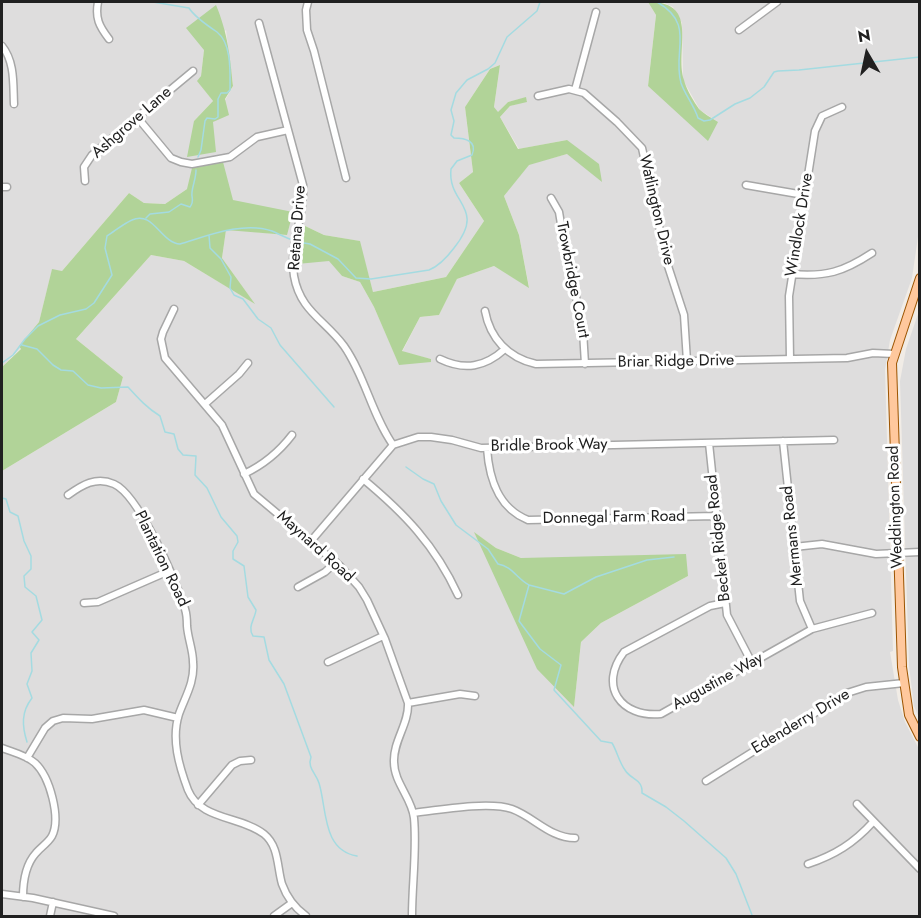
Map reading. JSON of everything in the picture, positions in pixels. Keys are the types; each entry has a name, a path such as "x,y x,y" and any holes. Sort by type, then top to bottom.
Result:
{"main road":[{"name":"Weddington Road","path":"920,279 894,354 893,411 904,683 909,715 920,737"}],"street":[{"path":"98,2 96,14 98,22 109,39"},
{"path":"308,2 306,30 313,48 346,178"},
{"path":"739,30 777,2"},
{"path":"538,96 563,89 575,90 596,12"},
{"name":"Retana Drive","path":"259,23 303,185 303,206 293,248 294,278 300,296 310,311 344,347 393,445"},
{"path":"2,46 11,65 14,104"},
{"name":"Ashgrove Lane","path":"85,181 84,167 92,155 193,71"},
{"name":"Watlington Drive","path":"575,90 591,98 642,148 667,263 684,315 687,362"},
{"name":"Windlock Drive","path":"790,359 791,274 817,124 826,113 842,107"},
{"path":"137,117 171,158 192,164 230,157 257,137 288,130"},
{"path":"746,185 804,195"},
{"name":"Trowbridge Court","path":"550,198 556,206 561,224 583,332 585,364"},
{"path":"791,274 813,276 836,272 857,263 872,253"},
{"name":"Maynard Road","path":"174,309 163,332 162,350 170,365 228,434 254,494 336,562 364,594 383,636 408,703"},
{"name":"Briar Ridge Drive","path":"485,311 489,327 505,349 521,359 536,364 847,358 873,353 894,354"},
{"path":"440,359 457,365 477,364 488,362 505,349"},
{"path":"205,404 248,363"},
{"path":"244,474 272,457 292,435"},
{"name":"Bridle Brook Way","path":"393,445 418,437 431,437 487,448 834,441"},
{"name":"Mermans Road","path":"783,441 800,601 812,629"},
{"name":"Becket Ridge Road","path":"710,442 727,615 752,663"},
{"path":"311,541 393,445"},
{"name":"Donnegal Farm Road","path":"487,448 490,475 502,502 517,516 528,520 716,516"},
{"path":"363,479 405,516 441,562 458,595"},
{"name":"Plantation Road","path":"68,495 81,486 96,481 117,485 130,498 149,528 169,571 187,614 194,663 192,682 178,718 176,748 188,788 198,805"},
{"path":"794,547 822,544 864,553 920,552"},
{"path":"298,587 320,576 336,562"},
{"path":"84,603 98,602 169,571"},
{"name":"Augustine Way","path":"725,603 710,606 624,652 614,670 612,680 615,691 628,710 649,715 661,714 812,629 827,623 849,620 872,613"},
{"path":"328,662 383,636"},
{"name":"Edenderry Drive","path":"706,781 847,693 860,688 904,683"},
{"path":"412,916 413,813 397,778 393,759 395,748 407,714 408,703 460,694 475,696"},
{"path":"27,758 45,728 53,721 63,718 92,719 144,710 178,718"},
{"path":"2,748 34,762 43,773 55,810 56,820 51,837 35,854 31,862 24,882 23,897"},
{"path":"251,760 240,761 232,765 198,805 252,827 267,837 275,850 282,883 292,903 306,916"},
{"path":"857,804 920,869"},
{"path":"413,813 500,806 513,809 560,837 575,838"},
{"path":"808,864 839,852 873,822"},
{"path":"2,894 53,902 114,916"},
{"path":"50,916 53,902"},
{"path":"274,916 292,903"}],"shaded area":[{"path":"2,2 648,2 656,15 648,86 718,122 700,110 683,80 682,23 673,7 662,2 919,2 919,230 912,278 890,340 885,370 893,651 890,652 898,700 905,722 919,749 919,916 2,916 2,471 116,402 123,377 76,339 151,255 184,261 254,303 222,258 226,229 286,235 233,200 187,189 165,204 144,203 129,193 62,271 52,270 39,322 19,346 21,348 2,367","holes":["226,30 233,86 213,122 194,121 213,101 198,81 201,76 204,50","500,65 494,107 498,113 508,102 525,98 527,101 510,106 500,117 519,149 567,140 567,154 529,164 504,196 519,235 529,287 494,266 457,279 439,315 420,317 402,352 431,359 399,364 374,307 360,282 342,276 301,224 324,235 359,241 373,292 446,277 484,221 459,183 473,172 465,107 490,69","475,533 496,548 521,558 688,576 601,623 581,642 574,706"]},
{"path":"919,311 919,718 914,706 909,666 900,381 906,349"}],"green space":[{"path":"648,2 664,4 675,10 680,18 685,84 699,109 718,122 708,141 648,86 656,15"},
{"path":"216,5 226,35 231,65 233,86 225,99 229,115 213,122 216,152 187,157 194,121 213,101 197,81 201,76 204,50 186,28"},
{"path":"500,65 494,107 498,112 508,102 526,97 527,102 510,106 500,117 518,149 567,140 599,164 602,182 567,154 529,165 504,196 519,235 529,288 494,266 457,279 439,315 420,317 402,351 431,359 431,362 399,365 374,307 360,282 342,276 329,261 297,264 296,250 301,224 324,235 360,241 373,292 446,277 484,221 459,183 473,172 465,107 490,69"},
{"path":"223,162 233,200 293,212 287,235 226,230 222,258 255,304 184,261 151,255 76,339 123,377 116,402 2,471 2,367 21,349 19,346 39,322 52,269 62,271 129,193 144,203 165,204 187,189 192,168"},
{"path":"474,532 496,548 521,558 686,554 688,576 601,623 581,642 574,707 537,669"}],"waterway":[{"path":"153,2 189,8 222,37 228,51 230,90 227,93 221,93 218,99 218,117 207,118 205,121 198,157"},
{"path":"298,242 310,244 338,259 356,278 371,279 429,270 443,260 454,248 467,223 463,206 451,181 451,169 457,161 472,155 473,150 472,143 451,135 454,121 451,110 456,93 467,80 495,63 507,37 537,11 540,2"},
{"path":"657,2 669,10 676,19 680,39 681,83 698,118 704,121 750,98 764,87 774,72 920,57"},
{"path":"146,218 150,214 169,212 181,204 190,207 193,201 192,192 196,170"},
{"path":"2,363 13,355 38,326 60,315 86,309 94,303 112,275 105,248 107,236 132,220 146,219 167,238 180,244 225,231 249,228 261,228 293,240"},
{"path":"209,235 210,248 221,259 231,277 230,288 234,295 243,299 258,319 271,328 280,345 334,407"},
{"path":"22,345 37,349 53,365 61,370 73,371 88,385 101,388 128,387 160,416 165,432 174,434 178,449 183,455 196,456 195,475 207,488 221,517 237,536 238,542 233,551 233,559 244,566 248,597 256,610 251,633 253,636 264,637 269,660 284,684 311,757 310,764 319,783 332,837 337,846 357,856"},
{"path":"406,467 434,484 441,501 456,525 488,549 498,564 507,567 529,585 564,594 596,577 647,560 674,557"},
{"path":"2,498 6,499 10,512 18,516 24,541 31,556 31,569 24,576 25,587 36,596 42,620 32,632 39,640 31,653 32,671 27,684 32,698 28,703 24,719 27,742"},
{"path":"529,585 519,621 540,649 561,665 554,690 601,741 612,743 627,773 641,785 642,793 666,807 726,858 736,874 752,915"}]}
